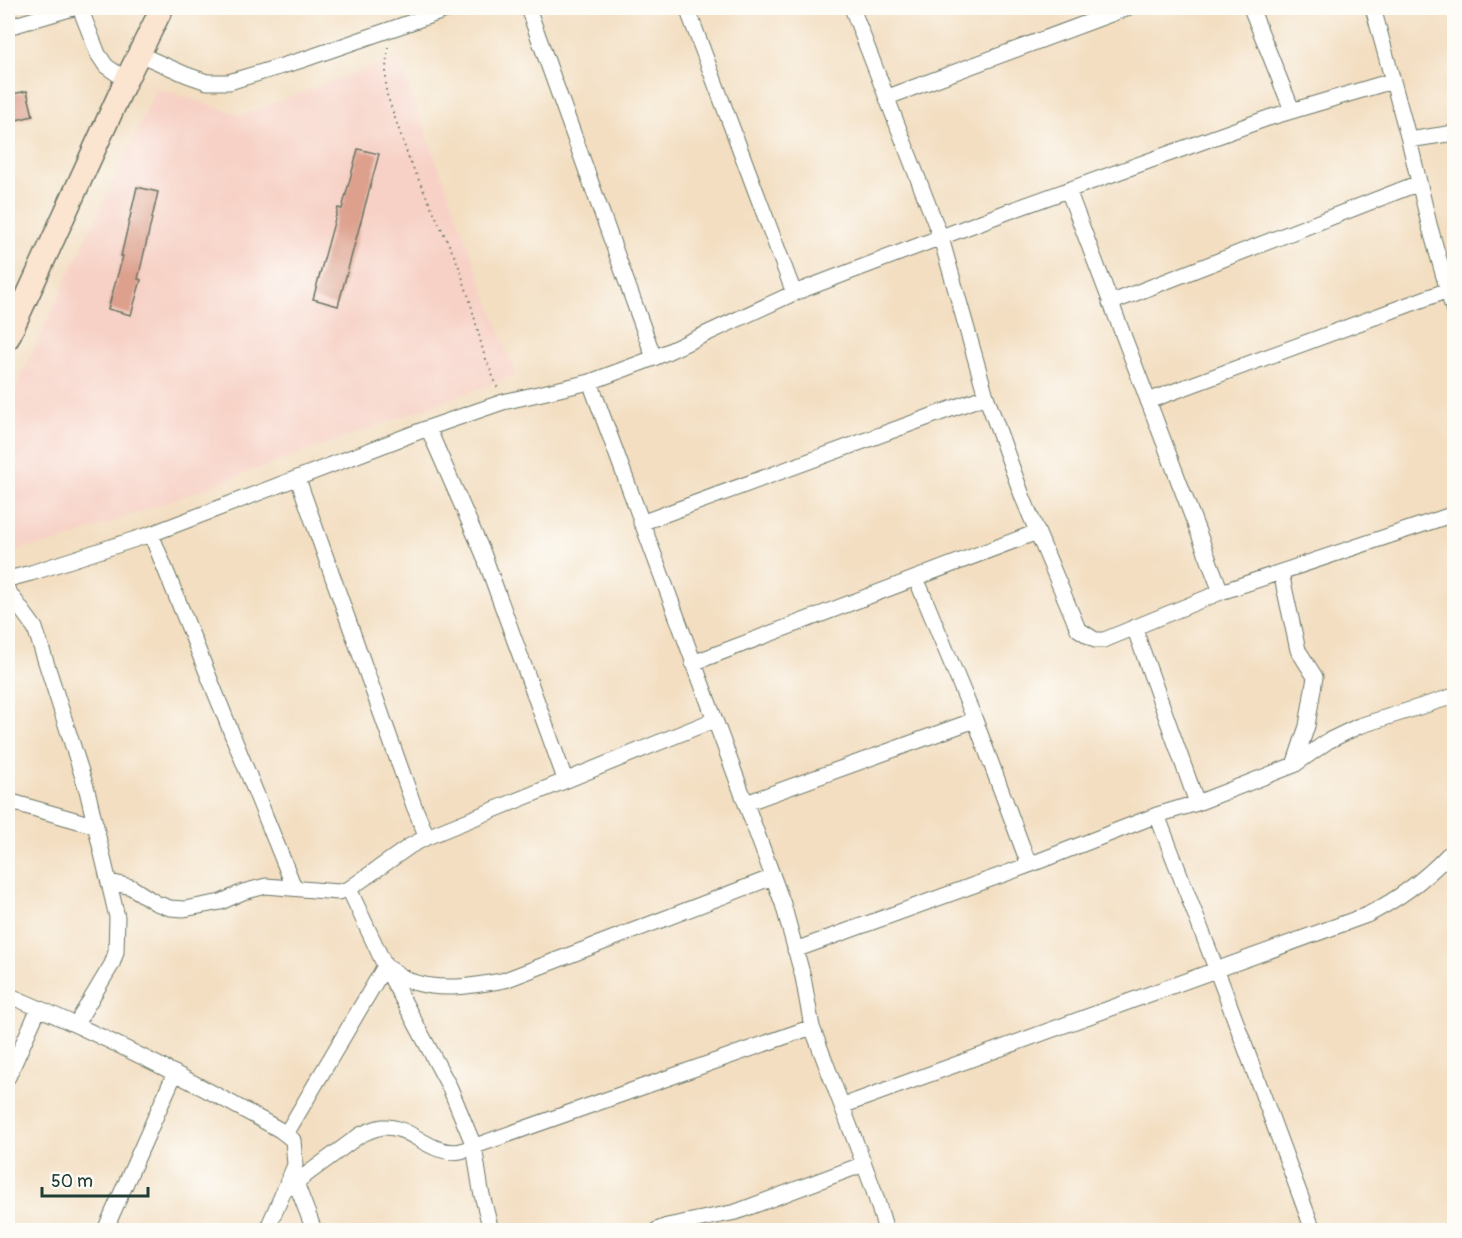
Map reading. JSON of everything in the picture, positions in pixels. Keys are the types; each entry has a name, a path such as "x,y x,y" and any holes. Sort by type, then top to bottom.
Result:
{"street":[{"path":"8,27 73,8"},
{"path":"80,8 98,54 106,66 126,80"},
{"path":"8,338 126,80 162,8"},
{"path":"139,54 207,82 229,82 305,59 452,8"},
{"path":"528,8 654,358"},
{"path":"687,8 794,293"},
{"path":"852,8 941,238 986,396 1037,532 1078,629 1095,640 1104,640 1221,592 1455,514"},
{"path":"888,97 1127,8"},
{"path":"1251,8 1292,110"},
{"path":"1373,8 1455,312"},
{"path":"8,579 152,534 428,428 503,402 590,382 654,358 794,293 1068,190 1292,110 1392,81"},
{"path":"1409,140 1455,133"},
{"path":"1110,303 1419,183"},
{"path":"1068,190 1221,592"},
{"path":"1148,401 1448,290"},
{"path":"590,382 783,904 812,1027 864,1164 886,1230"},
{"path":"641,523 986,396"},
{"path":"428,428 483,553 565,779"},
{"path":"298,479 427,837"},
{"path":"693,663 1037,532"},
{"path":"152,534 294,887"},
{"path":"1281,573 1298,650 1315,677 1307,726 1294,765"},
{"path":"916,578 975,720 1029,865"},
{"path":"8,591 35,628 87,790 117,917 116,952 112,964 76,1024"},
{"path":"1134,627 1197,803"},
{"path":"795,950 1029,865 1157,815 1197,803 1294,765 1328,741 1359,726 1455,696"},
{"path":"110,882 131,887 156,903 170,908 184,909 221,903 257,887 294,887 325,892 349,889 410,846 427,837 714,720"},
{"path":"746,803 975,720"},
{"path":"8,801 96,826"},
{"path":"1157,815 1313,1230"},
{"path":"842,1106 1367,915 1412,889 1448,855 1455,852"},
{"path":"385,966 409,980 440,987 463,987 505,980 773,877"},
{"path":"349,889 385,966 450,1088 474,1146 491,1230"},
{"path":"286,1134 385,966"},
{"path":"8,995 76,1024 175,1073 293,1140 296,1165 290,1187 267,1230"},
{"path":"8,1077 39,1008"},
{"path":"290,1187 360,1135 384,1127 399,1130 444,1152 461,1151 812,1027"},
{"path":"105,1230 175,1073"},
{"path":"657,1230 736,1212 864,1164"},
{"path":"290,1187 314,1230"}],"path":[{"path":"390,29 386,92 409,159 458,264 484,354 503,402"}],"shaded area":[{"path":"398,57 516,375 58,542 8,551 8,404 157,88 242,115"}],"building":[{"path":"27,91 33,116 8,122 8,95"},
{"path":"358,149 379,154 338,306 313,299 338,208 342,209"},
{"path":"137,187 158,192 138,279 141,280 131,315 108,309 123,256 121,256"}]}
